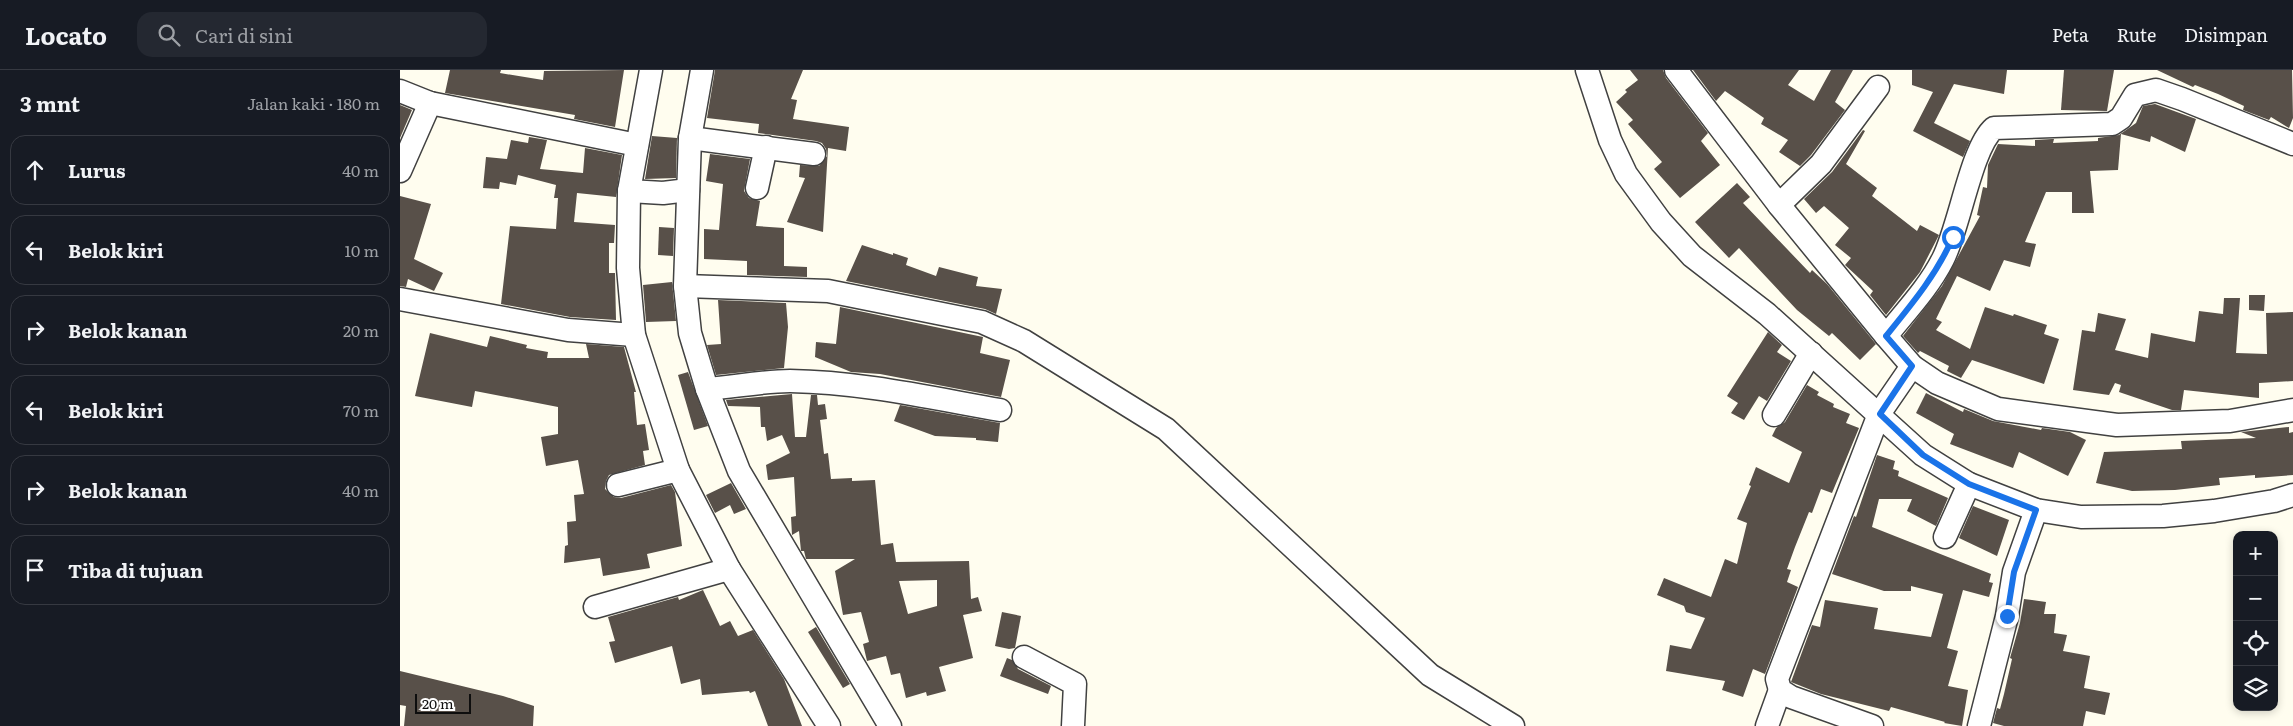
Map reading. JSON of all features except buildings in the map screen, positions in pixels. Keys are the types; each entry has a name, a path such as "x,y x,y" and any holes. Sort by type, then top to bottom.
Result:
{"street":[{"path":"651,70 637,145 646,192 628,268 634,335 678,470 730,569 829,726"},
{"path":"702,70 690,138 685,286 690,333 707,389 739,471 890,726"},
{"path":"1587,70 1610,140 1626,174 1661,222 1692,256 1767,314 1811,353 1895,391 1937,383 1998,408 2117,426 2230,420 2293,410"},
{"path":"1676,70 1779,205 1886,336 1895,391 1923,455 1969,484 2036,510 2080,517 2154,516 2214,510 2274,501 2293,495"},
{"path":"1779,205 1821,164 1878,87"},
{"path":"1886,336 1923,290 1943,259 1956,229 1981,144 1994,128 2112,124 2121,118 2135,96 2156,90 2199,105 2293,144"},
{"path":"400,91 430,103 637,145"},
{"path":"400,171 430,103"},
{"path":"690,138 814,154"},
{"path":"757,188 766,147"},
{"path":"646,192 688,190"},
{"path":"685,286 828,291 982,322 1024,341 1166,429 1430,675 1513,726"},
{"path":"400,299 568,330 634,335"},
{"path":"1774,415 1811,353"},
{"path":"707,389 788,381 830,384 874,388 1000,410"},
{"path":"1767,726 1780,690 1777,679 1780,670 1895,391"},
{"path":"618,485 678,470"},
{"path":"1945,537 1969,484"},
{"path":"1979,726 2007,616 2014,572 2036,510"},
{"path":"595,607 730,569"},
{"path":"1024,656 1075,684 1073,726"},
{"path":"1780,690 1791,697 1872,726"}],"route":[{"path":"1953,237 1943,259 1923,290 1886,336 1912,366 1888,399 1880,414 1923,455 1969,484 2036,510 2014,572 2007,616"}]}
